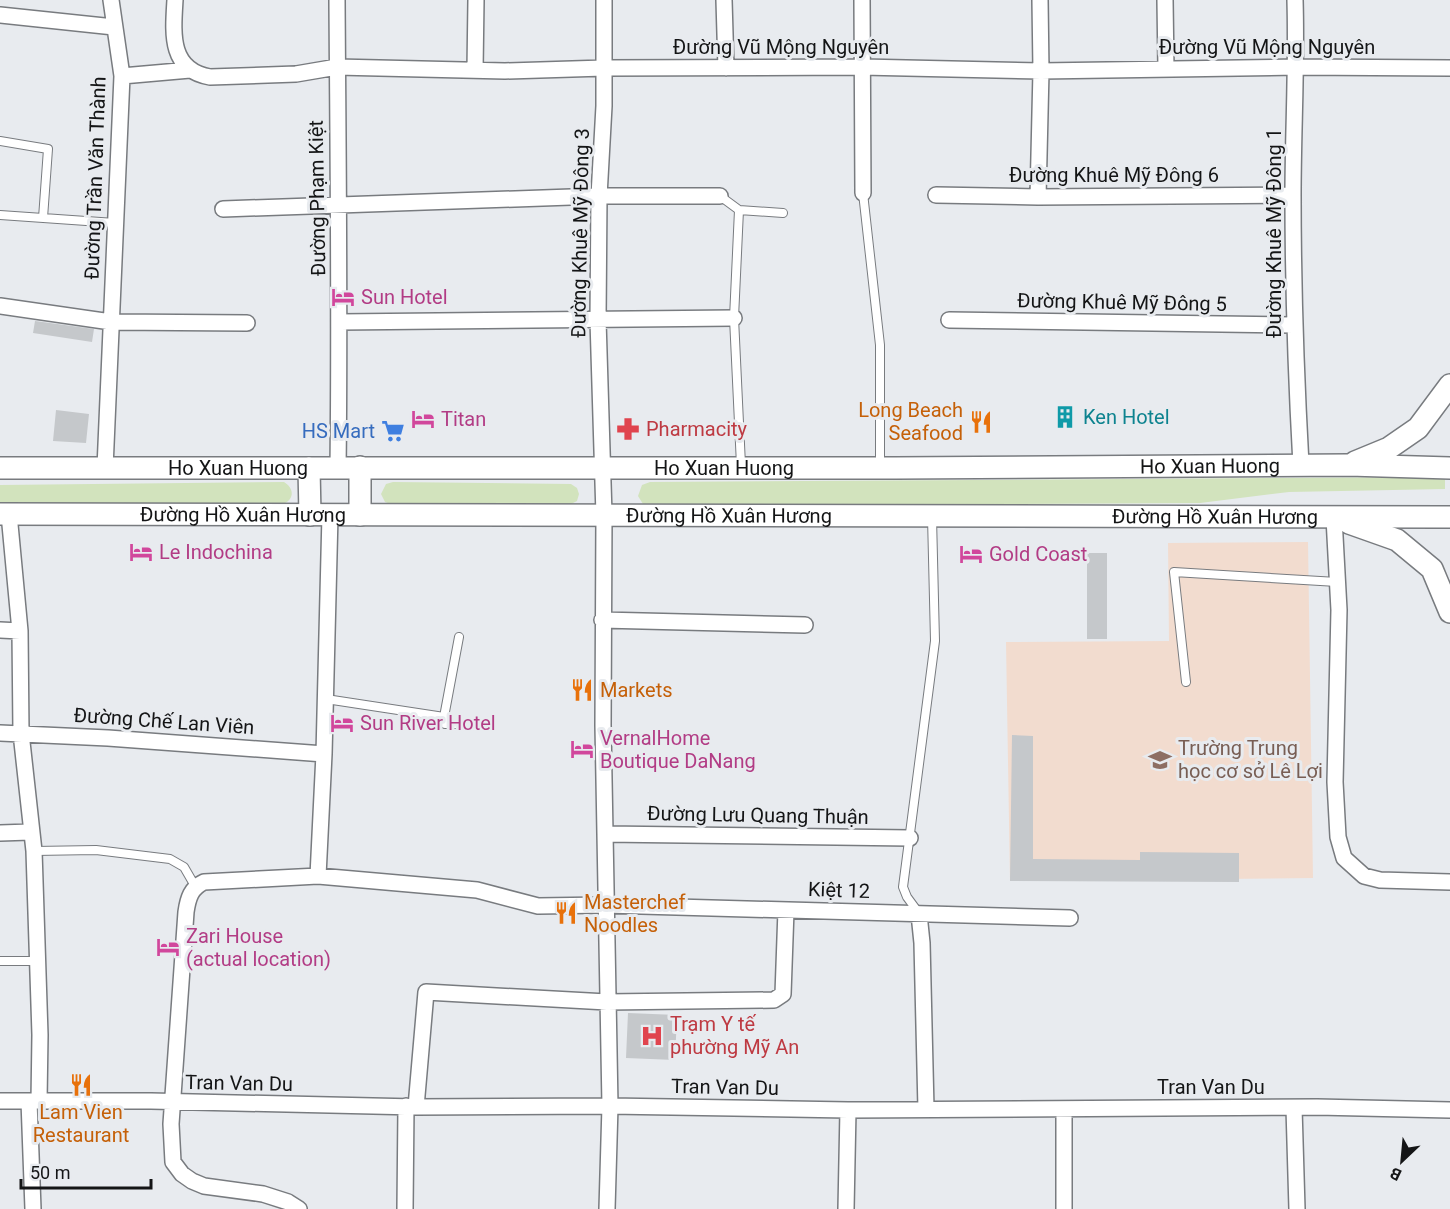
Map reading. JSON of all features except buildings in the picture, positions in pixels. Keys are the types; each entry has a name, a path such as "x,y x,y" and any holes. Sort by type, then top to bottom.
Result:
{"main road":[{"path":"1349,465 1389,448 1418,428 1450,385"},
{"name":"Ho Xuan Huong","path":"0,468 1300,465 1450,468"},
{"path":"309,468 320,515"},
{"path":"360,468 360,515"},
{"name":"Đường Hồ Xuân Hương","path":"5,514 1450,517"},
{"path":"1334,518 1396,540 1432,569 1450,612"}],"street":[{"name":"Đường Trần Văn Thành","path":"105,468 122,76 111,0"},
{"path":"175,0 176,49 181,61 190,70"},
{"name":"Đường Phạm Kiệt","path":"337,0 340,204 338,468"},
{"path":"475,70 476,0"},
{"name":"Đường Khuê Mỹ Đông 3","path":"603,515 598,320 598,196 604,68 604,0"},
{"path":"724,0 726,68"},
{"path":"862,0 863,193"},
{"path":"1038,197 1040,0"},
{"path":"1165,0 1166,69"},
{"name":"Đường Khuê Mỹ Đông 1","path":"1295,0 1297,67 1293,195 1294,325 1300,465"},
{"path":"0,15 114,27"},
{"name":"Đường Vũ Mộng Nguyên","path":"122,76 190,70 210,77 296,74 337,67 475,70 862,67 1041,71 1297,67 1450,68"},
{"name":"Đường Khuê Mỹ Đông 6","path":"936,195 1038,197 1293,195"},
{"path":"223,208 598,196 720,196"},
{"path":"0,306 111,322 247,323"},
{"path":"340,322 734,318"},
{"name":"Đường Khuê Mỹ Đông 5","path":"949,320 1294,325"},
{"name":"Đường Hồ Xuân Hương","path":"5,514 20,630 21,733 30,832 34,851 40,1035 34,1101 33,1209"},
{"path":"318,876 326,699 320,515"},
{"path":"603,515 602,620 610,1106 607,1209"},
{"path":"1334,518 1339,610 1335,782 1338,837 1344,858 1364,876 1380,880 1450,882"},
{"path":"602,620 806,625"},
{"path":"0,630 20,630"},
{"name":"Đường Chế Lan Viên","path":"0,733 324,754"},
{"path":"0,833 30,832"},
{"name":"Đường Lưu Quang Thuận","path":"605,834 910,838"},
{"path":"299,1209 263,1194 204,1186 182,1174 173,1162 171,1124 186,912 190,894 195,886 212,881 318,876 477,890 538,906 606,905"},
{"name":"Kiệt 12","path":"606,905 1070,918"},
{"path":"405,1209 411,1107 426,992 607,1002 774,1000 783,994 786,910"},
{"path":"919,914 922,943 926,1110"},
{"name":"Tran Van Du","path":"0,1101 848,1110 1294,1108 1450,1110"},
{"path":"1294,1108 1297,1209"},
{"path":"1064,1109 1064,1209"},
{"path":"846,1209 848,1110"}],"lane":[{"path":"0,141 48,149 44,218"},
{"path":"863,193 880,345 880,467"},
{"path":"720,196 739,210 783,213"},
{"path":"739,210 734,318 741,467"},
{"path":"0,215 115,223"},
{"path":"919,914 903,887 935,641 932,515"},
{"path":"1186,682 1174,572 1337,582"},
{"path":"459,637 444,717 445,724 467,724"},
{"path":"326,699 444,717"},
{"path":"34,851 96,850 170,860 184,867 195,886"},
{"path":"0,961 38,961"}],"shaded area":[{"name":"Trường Trung học cơ sở Lê Lợi","path":"1308,542 1313,878 1010,881 1006,642 1169,641 1168,543"}],"green space":[{"path":"1445,477 1445,489 1289,492 1200,503 653,506 643,504 638,496 642,485 650,482"},
{"path":"284,482 290,487 292,493 290,499 283,504 0,506 0,485"},
{"path":"393,482 571,484 577,488 579,494 577,501 571,504 393,505 385,502 381,494 386,484"}],"place":[{"name":"Sun Hotel","path":"343,297"},
{"name":"Ken Hotel","path":"1065,417"},
{"name":"Titan","path":"423,419"},
{"name":"Long Beach Seafood","path":"981,422"},
{"name":"Pharmacity","path":"628,429"},
{"name":"HS Mart","path":"393,431"},
{"name":"Le Indochina","path":"141,552"},
{"name":"Gold Coast","path":"971,554"},
{"name":"Markets","path":"582,690"},
{"name":"Sun River Hotel","path":"342,723"},
{"name":"VernalHome Boutique DaNang","path":"582,749"},
{"name":"Trường Trung học cơ sở Lê Lợi","path":"1160,760"},
{"name":"Masterchef Noodles","path":"566,913"},
{"name":"Zari House (actual location)","path":"168,947"},
{"name":"Trạm Y tế phường Mỹ An","path":"652,1036"},
{"name":"Lam Vien Restaurant","path":"81,1085"}]}
